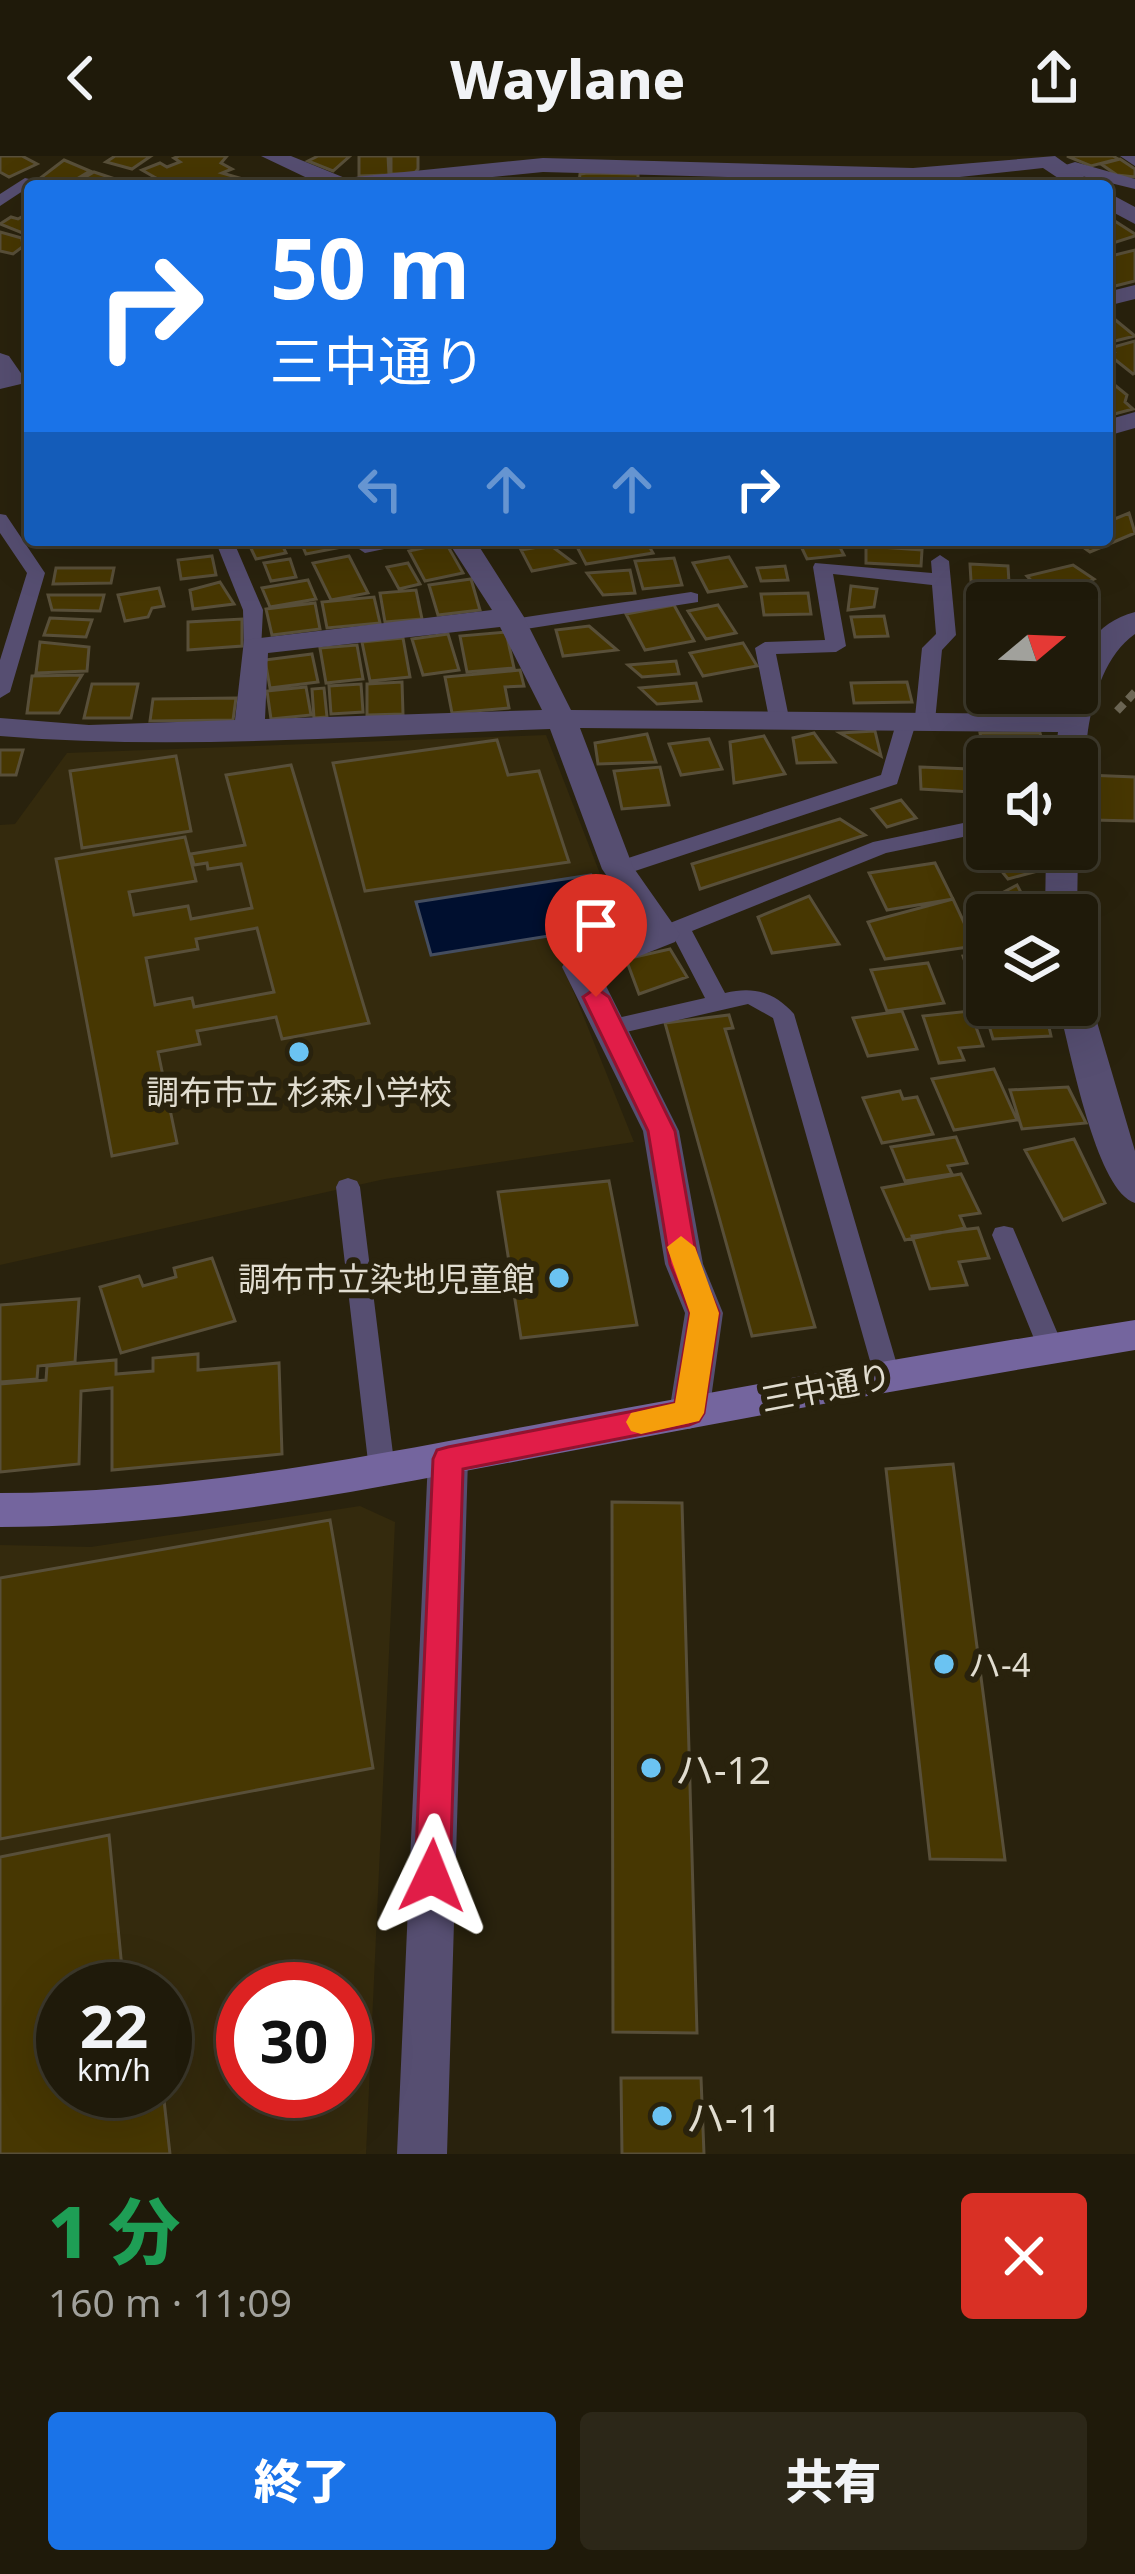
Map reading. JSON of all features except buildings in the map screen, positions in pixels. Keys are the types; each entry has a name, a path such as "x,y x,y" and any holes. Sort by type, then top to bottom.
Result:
{"street":[{"path":"272,156 330,180"},
{"path":"926,180 1049,162 1078,180"},
{"path":"402,180 543,165 665,177 879,180"},
{"path":"0,361 12,379 0,381"},
{"path":"465,546 511,621 561,719 619,869 671,930 579,967 661,1131 684,1264 704,1313 689,1413"},
{"path":"249,732 254,646 511,621"},
{"path":"1072,738 1100,645 1135,621"},
{"path":"0,727 89,734 561,719 1074,723"},
{"path":"1081,1026 1123,1172 1135,1189"},
{"name":"三中通り","path":"0,1510 102,1510 382,1470 887,1375 1135,1335"},
{"path":"422,2154 448,1459"}],"lane":[{"path":"1127,156 1135,161"},
{"path":"1049,162 1135,184"},
{"path":"0,519 36,573 0,692"},
{"path":"226,546 253,610 254,646"},
{"path":"365,548 374,546"},
{"path":"619,869 890,779 916,721 932,648 946,635 941,570 822,567 836,646 765,648 778,718"},
{"path":"511,621 691,598"},
{"path":"719,1002 671,930 881,847 966,830"},
{"path":"613,1027 751,995 783,1014 887,1375"},
{"path":"349,1187 382,1470"},
{"path":"1004,1235 1049,1346"}],"shaded area":[{"name":"調布市立 杉森小学校","path":"546,735 604,884 638,927 575,940 562,963 634,1142 385,1179 0,1265 0,825 15,824 67,753"},
{"path":"360,1506 395,1522 372,2023 372,1962 216,1962 216,2118 368,2118 366,2154 0,2154 0,1545 91,1547"}],"water":[{"path":"591,875 611,926 431,955 416,902"}],"slow traffic":[{"path":"641,1422 689,1413 704,1313 681,1247"}],"place":[{"name":"調布市立 杉森小学校","path":"299,1052"},
{"name":"調布市立染地児童館","path":"559,1278"},
{"name":"ハ-4","path":"944,1664"},
{"name":"ハ-12","path":"651,1768"},
{"name":"ハ-11","path":"662,2116"}],"route":[{"path":"432,1876 448,1459 689,1413 704,1313 684,1264 661,1131 596,997"}]}
